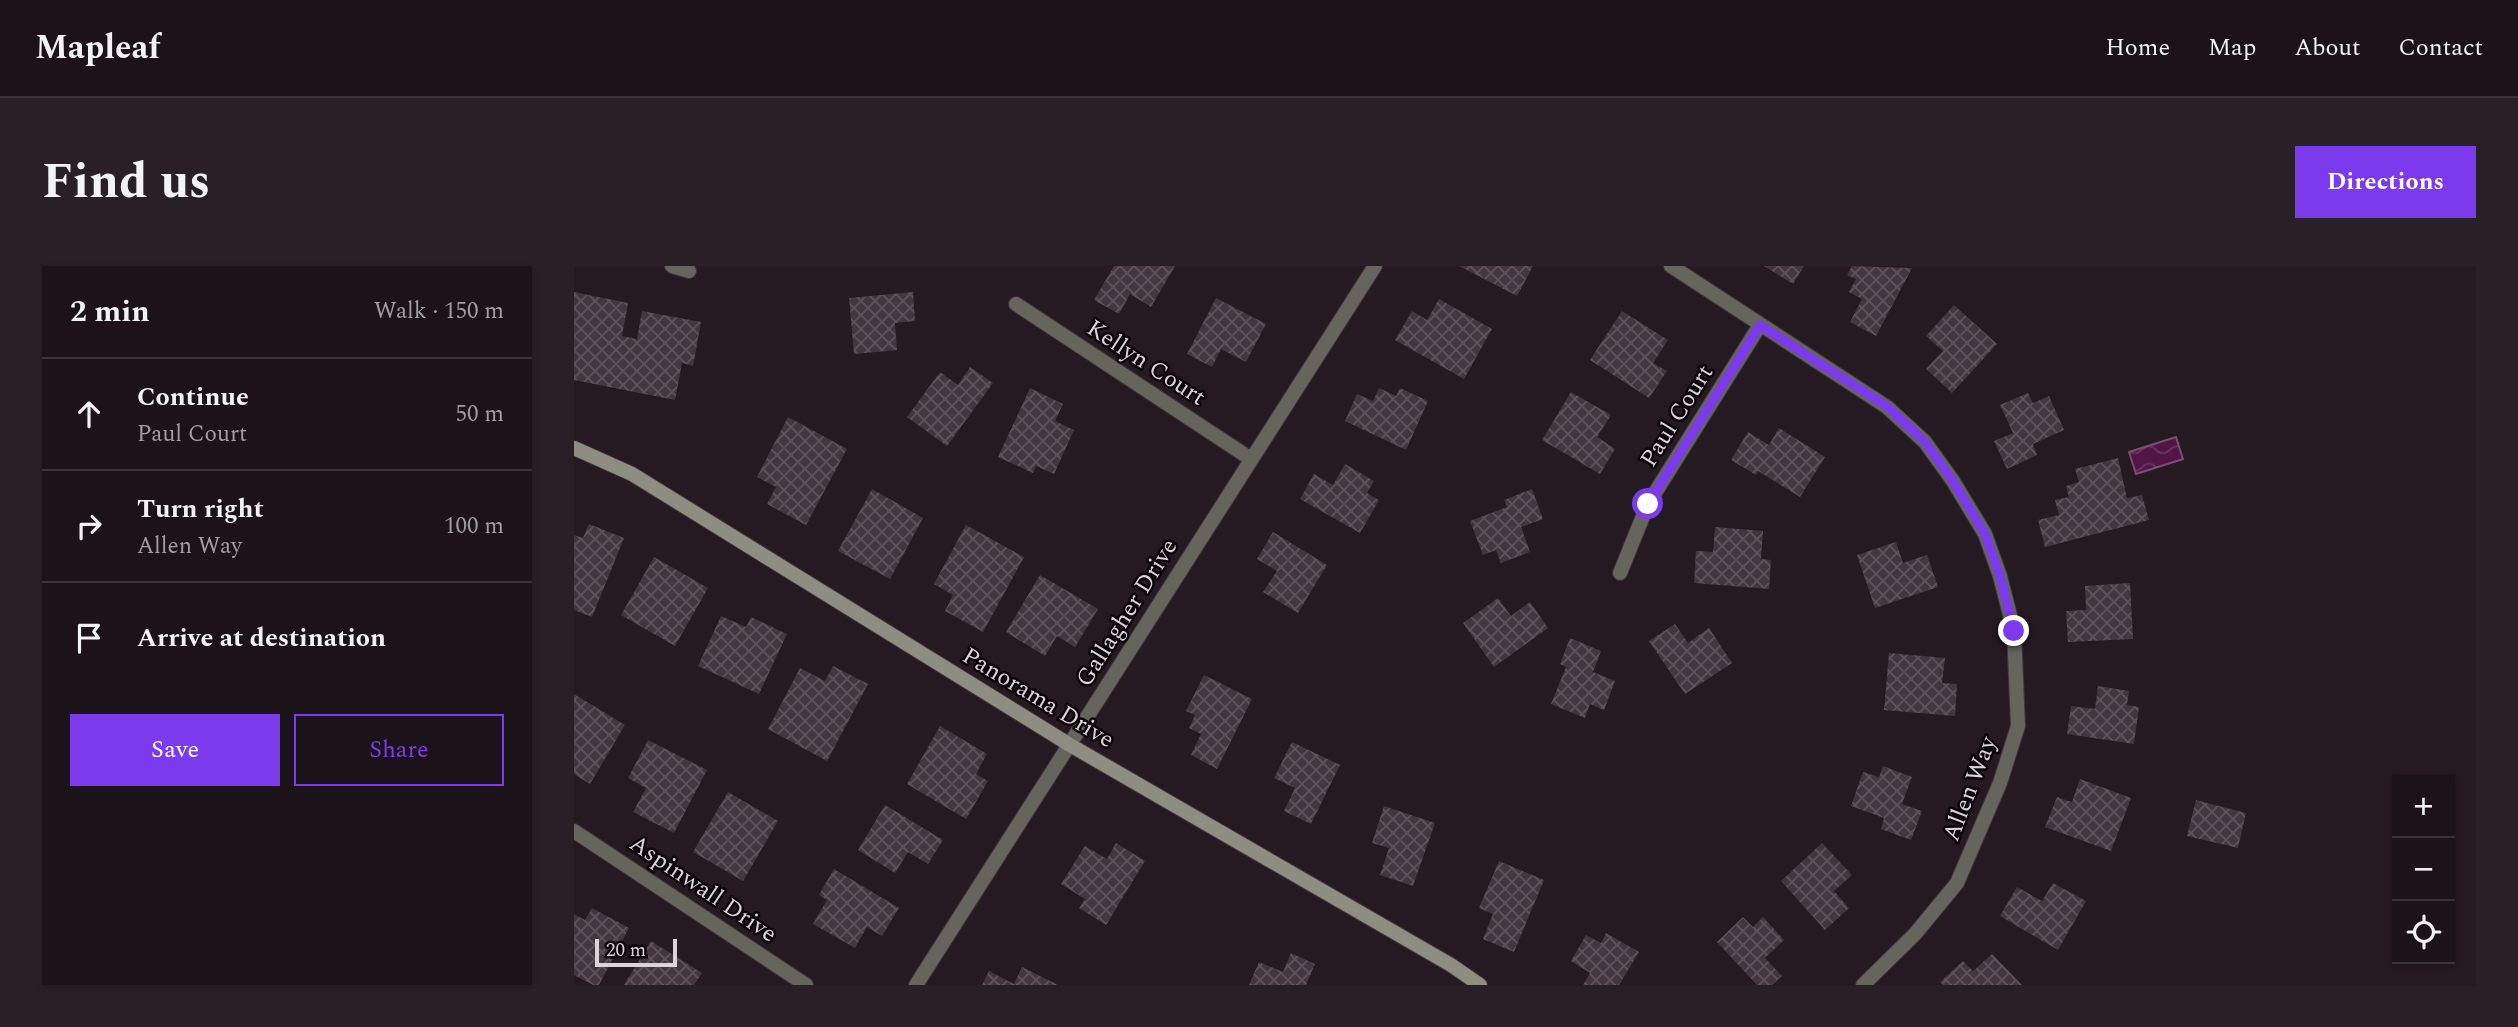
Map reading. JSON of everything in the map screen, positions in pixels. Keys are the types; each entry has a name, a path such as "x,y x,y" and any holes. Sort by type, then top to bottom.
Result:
{"street":[{"path":"672,266 690,271"},
{"name":"Gallagher Drive","path":"916,985 1375,266"},
{"name":"Allen Way","path":"1671,266 1888,407 1925,442 1953,481 1985,534 2000,576 2014,631 2018,726 2000,783 1956,883 1915,934 1863,985"},
{"name":"Kellyn Court","path":"1016,304 1251,459"},
{"name":"Paul Court","path":"1620,573 1648,504 1760,325"},
{"name":"Panorama Drive","path":"574,448 632,474 1070,745 1439,958 1480,985"},
{"name":"Aspinwall Drive","path":"574,831 806,985"}],"water":[{"path":"2176,437 2183,459 2136,474 2129,452"}],"building":[{"path":"1114,266 1175,266 1151,307 1130,294 1119,314 1094,300"},
{"path":"1459,266 1533,266 1517,296"},
{"path":"1764,266 1804,266 1793,284"},
{"path":"1852,266 1912,268 1876,336 1850,322 1862,299 1849,292 1856,279 1847,275"},
{"path":"574,292 628,303 622,336 637,339 642,311 701,322 693,366 682,363 675,400 574,380"},
{"path":"913,292 915,321 895,323 897,350 854,354 849,298"},
{"path":"1216,298 1266,324 1246,362 1221,349 1212,367 1187,354"},
{"path":"1439,299 1492,329 1464,379 1395,340 1412,311 1427,320"},
{"path":"1954,305 1997,344 1952,393 1926,369 1943,351 1926,336"},
{"path":"1622,311 1668,340 1653,363 1667,371 1649,398 1590,360"},
{"path":"970,367 993,383 947,446 907,417 940,372 958,385"},
{"path":"1030,388 1063,404 1055,421 1074,430 1054,474 1036,466 1033,473 998,457"},
{"path":"1379,388 1396,396 1400,388 1428,401 1406,450 1345,421 1357,394 1373,401"},
{"path":"1571,392 1611,415 1597,437 1615,449 1600,474 1542,440"},
{"path":"2028,393 2033,403 2049,396 2064,430 2033,444 2037,455 2007,469 1994,441 2013,433 2000,405"},
{"path":"788,417 847,449 806,525 767,504 776,487 757,477"},
{"path":"1779,428 1825,457 1800,497 1758,471 1756,475 1731,460 1748,432 1769,445"},
{"path":"2118,458 2127,498 2142,495 2149,520 2045,547 2038,520 2059,515 2055,500 2069,497 2066,486 2079,482 2075,469"},
{"path":"1345,464 1374,481 1367,493 1379,500 1360,533 1300,499 1314,474 1333,485"},
{"path":"872,489 923,518 890,579 838,551"},
{"path":"1532,489 1543,519 1521,527 1530,552 1501,563 1496,550 1483,555 1470,521 1507,507 1504,500"},
{"path":"589,524 624,538 592,617 574,610 574,535 583,538"},
{"path":"966,525 1024,557 983,632 945,611 953,595 934,584"},
{"path":"1715,527 1763,531 1761,559 1771,560 1769,589 1694,583 1696,551 1713,552"},
{"path":"1273,532 1327,565 1298,613 1263,592 1277,571 1257,559"},
{"path":"1896,542 1903,563 1927,555 1938,587 1875,608 1857,555"},
{"path":"654,557 708,588 675,646 621,615"},
{"path":"1040,575 1098,609 1075,647 1057,636 1045,656 1006,632"},
{"path":"2130,583 2133,639 2068,642 2066,611 2086,610 2085,586"},
{"path":"1498,598 1511,616 1530,602 1548,628 1494,667 1463,623"},
{"path":"721,616 746,627 751,617 787,634 759,694 698,666"},
{"path":"1675,624 1688,643 1709,628 1732,663 1685,694 1649,641"},
{"path":"1570,638 1601,651 1593,672 1615,681 1604,710 1590,704 1585,718 1551,704 1566,667 1560,664"},
{"path":"1889,653 1945,658 1942,683 1957,684 1955,716 1884,710"},
{"path":"833,666 868,684 827,761 768,729 800,668 825,681"},
{"path":"1204,675 1252,699 1217,769 1191,755 1201,734 1189,728 1195,715 1186,711"},
{"path":"2098,686 2129,691 2127,705 2139,707 2134,744 2067,734 2071,706 2095,709"},
{"path":"574,694 625,725 590,784 574,774"},
{"path":"940,726 987,754 976,774 988,781 966,819 907,784"},
{"path":"648,740 707,770 674,833 633,812 646,788 628,778"},
{"path":"1292,742 1340,765 1311,824 1284,811 1295,788 1274,778"},
{"path":"1883,766 1912,777 1902,804 1922,811 1911,840 1881,829 1884,818 1851,806 1863,772 1879,777"},
{"path":"2080,779 2131,798 2111,851 2045,827 2057,797 2072,802"},
{"path":"728,792 778,821 743,881 693,852"},
{"path":"2196,800 2246,813 2238,848 2187,836"},
{"path":"885,805 943,840 928,864 908,852 895,873 858,850"},
{"path":"1384,806 1435,823 1413,886 1380,875 1389,848 1372,843"},
{"path":"1116,843 1145,861 1106,925 1079,908 1085,899 1061,884 1085,846 1107,859"},
{"path":"1822,843 1852,875 1834,891 1849,908 1825,930 1781,881"},
{"path":"1499,861 1544,880 1514,952 1483,939 1493,914 1479,908"},
{"path":"834,869 899,908 882,936 867,927 855,948 813,924 827,900 819,895"},
{"path":"2053,883 2086,901 2058,950 2000,916 2017,887 2042,901"},
{"path":"592,908 629,928 599,985 593,985 574,975 574,914 585,920"},
{"path":"1743,917 1753,927 1763,917 1784,940 1765,958 1782,976 1772,985 1757,985 1717,942"},
{"path":"1606,933 1639,952 1619,985 1583,985 1590,973 1571,961 1586,935 1601,943"},
{"path":"651,941 702,973 694,985 624,985"},
{"path":"1291,953 1315,964 1306,985 1249,985 1259,962 1283,972"},
{"path":"1992,954 2022,985 1943,985 1940,982 1963,961 1973,971"},
{"path":"1022,967 1058,985 982,985 989,971 1014,984"}],"route":[{"path":"1648,504 1760,325 1888,407 1925,442 1953,481 1985,534 2000,576 2014,631"}]}
